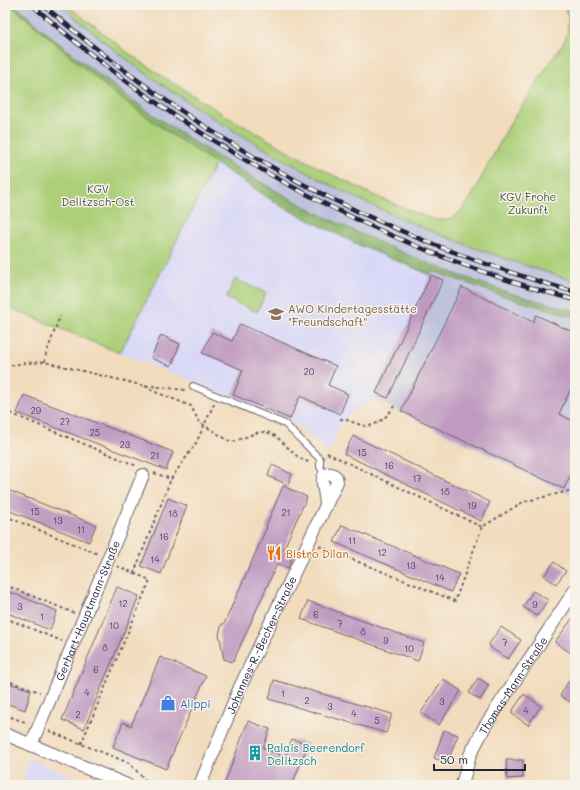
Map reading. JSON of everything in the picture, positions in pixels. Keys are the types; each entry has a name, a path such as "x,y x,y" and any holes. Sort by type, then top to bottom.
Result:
{"street":[{"name":"Gerhart-Hauptmann-Straße","path":"31,745 72,645 147,473"},
{"name":"Johannes-R.-Becher-Straße","path":"200,785 240,687 326,506 326,497 322,483 325,475"},
{"name":"Thomas-Mann-Straße","path":"462,785 470,755 485,726 575,590"},
{"path":"5,734 127,785"}],"lane":[{"path":"193,386 285,424 320,458 320,467 325,475"}],"path":[{"path":"45,362 45,357 60,316"},
{"path":"5,366 45,362 145,386 186,390 193,386"},
{"path":"145,386 153,391 190,406 204,426 231,442 265,432 279,440 301,460 309,463 320,458"},
{"path":"5,411 137,467 147,473 171,479 196,443 217,396"},
{"path":"340,418 367,426 382,420 390,413 394,406"},
{"path":"325,452 482,527"},
{"path":"309,542 455,601 482,527 523,502 569,491"},
{"path":"81,744 150,580 134,573"},
{"path":"5,585 84,617"},
{"path":"5,618 72,645"},
{"path":"5,680 51,696"},
{"path":"5,715 129,763 150,785"}],"shaded area":[{"path":"15,5 61,5 140,69 255,144 322,181 379,209 436,233 504,258 575,281 575,311 513,294 443,269 385,245 317,213 254,179 142,108 90,68"},
{"name":"AWO Kindertagesstätte \"Freundschaft\"","path":"216,163 281,206 359,245 431,275 374,399 350,414 341,423 328,452 301,427 190,380 120,353"},
{"path":"433,271 503,296 575,317 575,484 568,494 374,399"},
{"path":"28,758 93,785 23,785"}],"green space":[{"name":"KGV Delitzsch-Ost","path":"5,5 11,5 110,90 171,134 216,163 120,353 5,306"},
{"path":"11,5 15,5 70,52 127,96 187,137 249,175 312,210 378,242 445,270 513,294 575,311 575,317 503,296 433,271 431,275 359,245 281,206 171,134 110,90"},
{"name":"KGV Frohe Zukunft","path":"61,5 67,5 131,55 168,80 226,116 319,168 375,196 426,217 446,220 460,212 470,199 511,122 565,40 568,22 567,14 563,5 575,5 575,281 501,257 428,230 347,194 315,177 235,131 159,83 120,54"},
{"path":"235,279 266,293 257,312 226,298"}],"building":[{"path":"431,275 443,280 388,398 376,393"},
{"path":"462,287 533,322 536,315 575,333 575,380 559,414 575,422 575,465 564,489 401,411"},
{"path":"240,324 336,366 328,385 348,394 340,414 300,396 290,419 233,395 243,370 202,353 212,332 232,341"},
{"path":"161,335 180,344 171,366 151,358"},
{"path":"24,395 173,452 166,470 17,413"},
{"path":"353,436 490,502 481,521 344,454"},
{"path":"272,465 292,474 288,485 268,476"},
{"path":"283,486 307,497 283,550 293,555 288,568 277,564 233,662 224,659 219,634 222,624 224,624 267,527 266,526"},
{"path":"5,489 96,525 89,542 5,509"},
{"path":"168,498 187,506 161,574 141,566"},
{"path":"342,525 459,574 451,592 334,542"},
{"path":"554,562 566,571 556,584 544,576"},
{"path":"117,587 139,596 84,729 62,720"},
{"path":"5,590 57,611 50,630 5,612"},
{"path":"533,591 548,600 537,616 523,607"},
{"path":"308,601 424,643 418,661 301,619"},
{"path":"575,615 575,656 555,642"},
{"path":"501,627 521,640 508,659 491,648 489,644"},
{"name":"Alippi","path":"160,657 206,676 166,769 113,747 123,722 131,726"},
{"path":"575,670 575,705 560,696"},
{"path":"478,678 489,685 480,700 469,693"},
{"path":"443,679 461,691 439,725 421,713"},
{"path":"274,680 392,714 386,733 269,699"},
{"path":"5,682 31,690 25,710 5,703"},
{"path":"524,694 541,706 528,725 511,713"},
{"name":"Palais Beerendorf Delitzsch","path":"248,721 270,729 263,748 285,757 292,739 308,744 292,785 224,785"},
{"path":"444,730 458,735 447,763 434,758"},
{"path":"506,760 523,760 523,778 507,779"}],"railway":[{"path":"32,5 91,54 154,101 219,144 287,184 357,219 428,251 501,278 575,300"},
{"path":"43,5 102,54 164,99 211,131 310,187 361,213 413,236 521,276 575,292"}],"place":[{"name":"AWO Kindertagesstätte \"Freundschaft\"","path":"276,314"},
{"name":"Bistro Dilan","path":"274,553"},
{"name":"Alippi","path":"168,703"},
{"name":"Palais Beerendorf Delitzsch","path":"255,753"}]}
